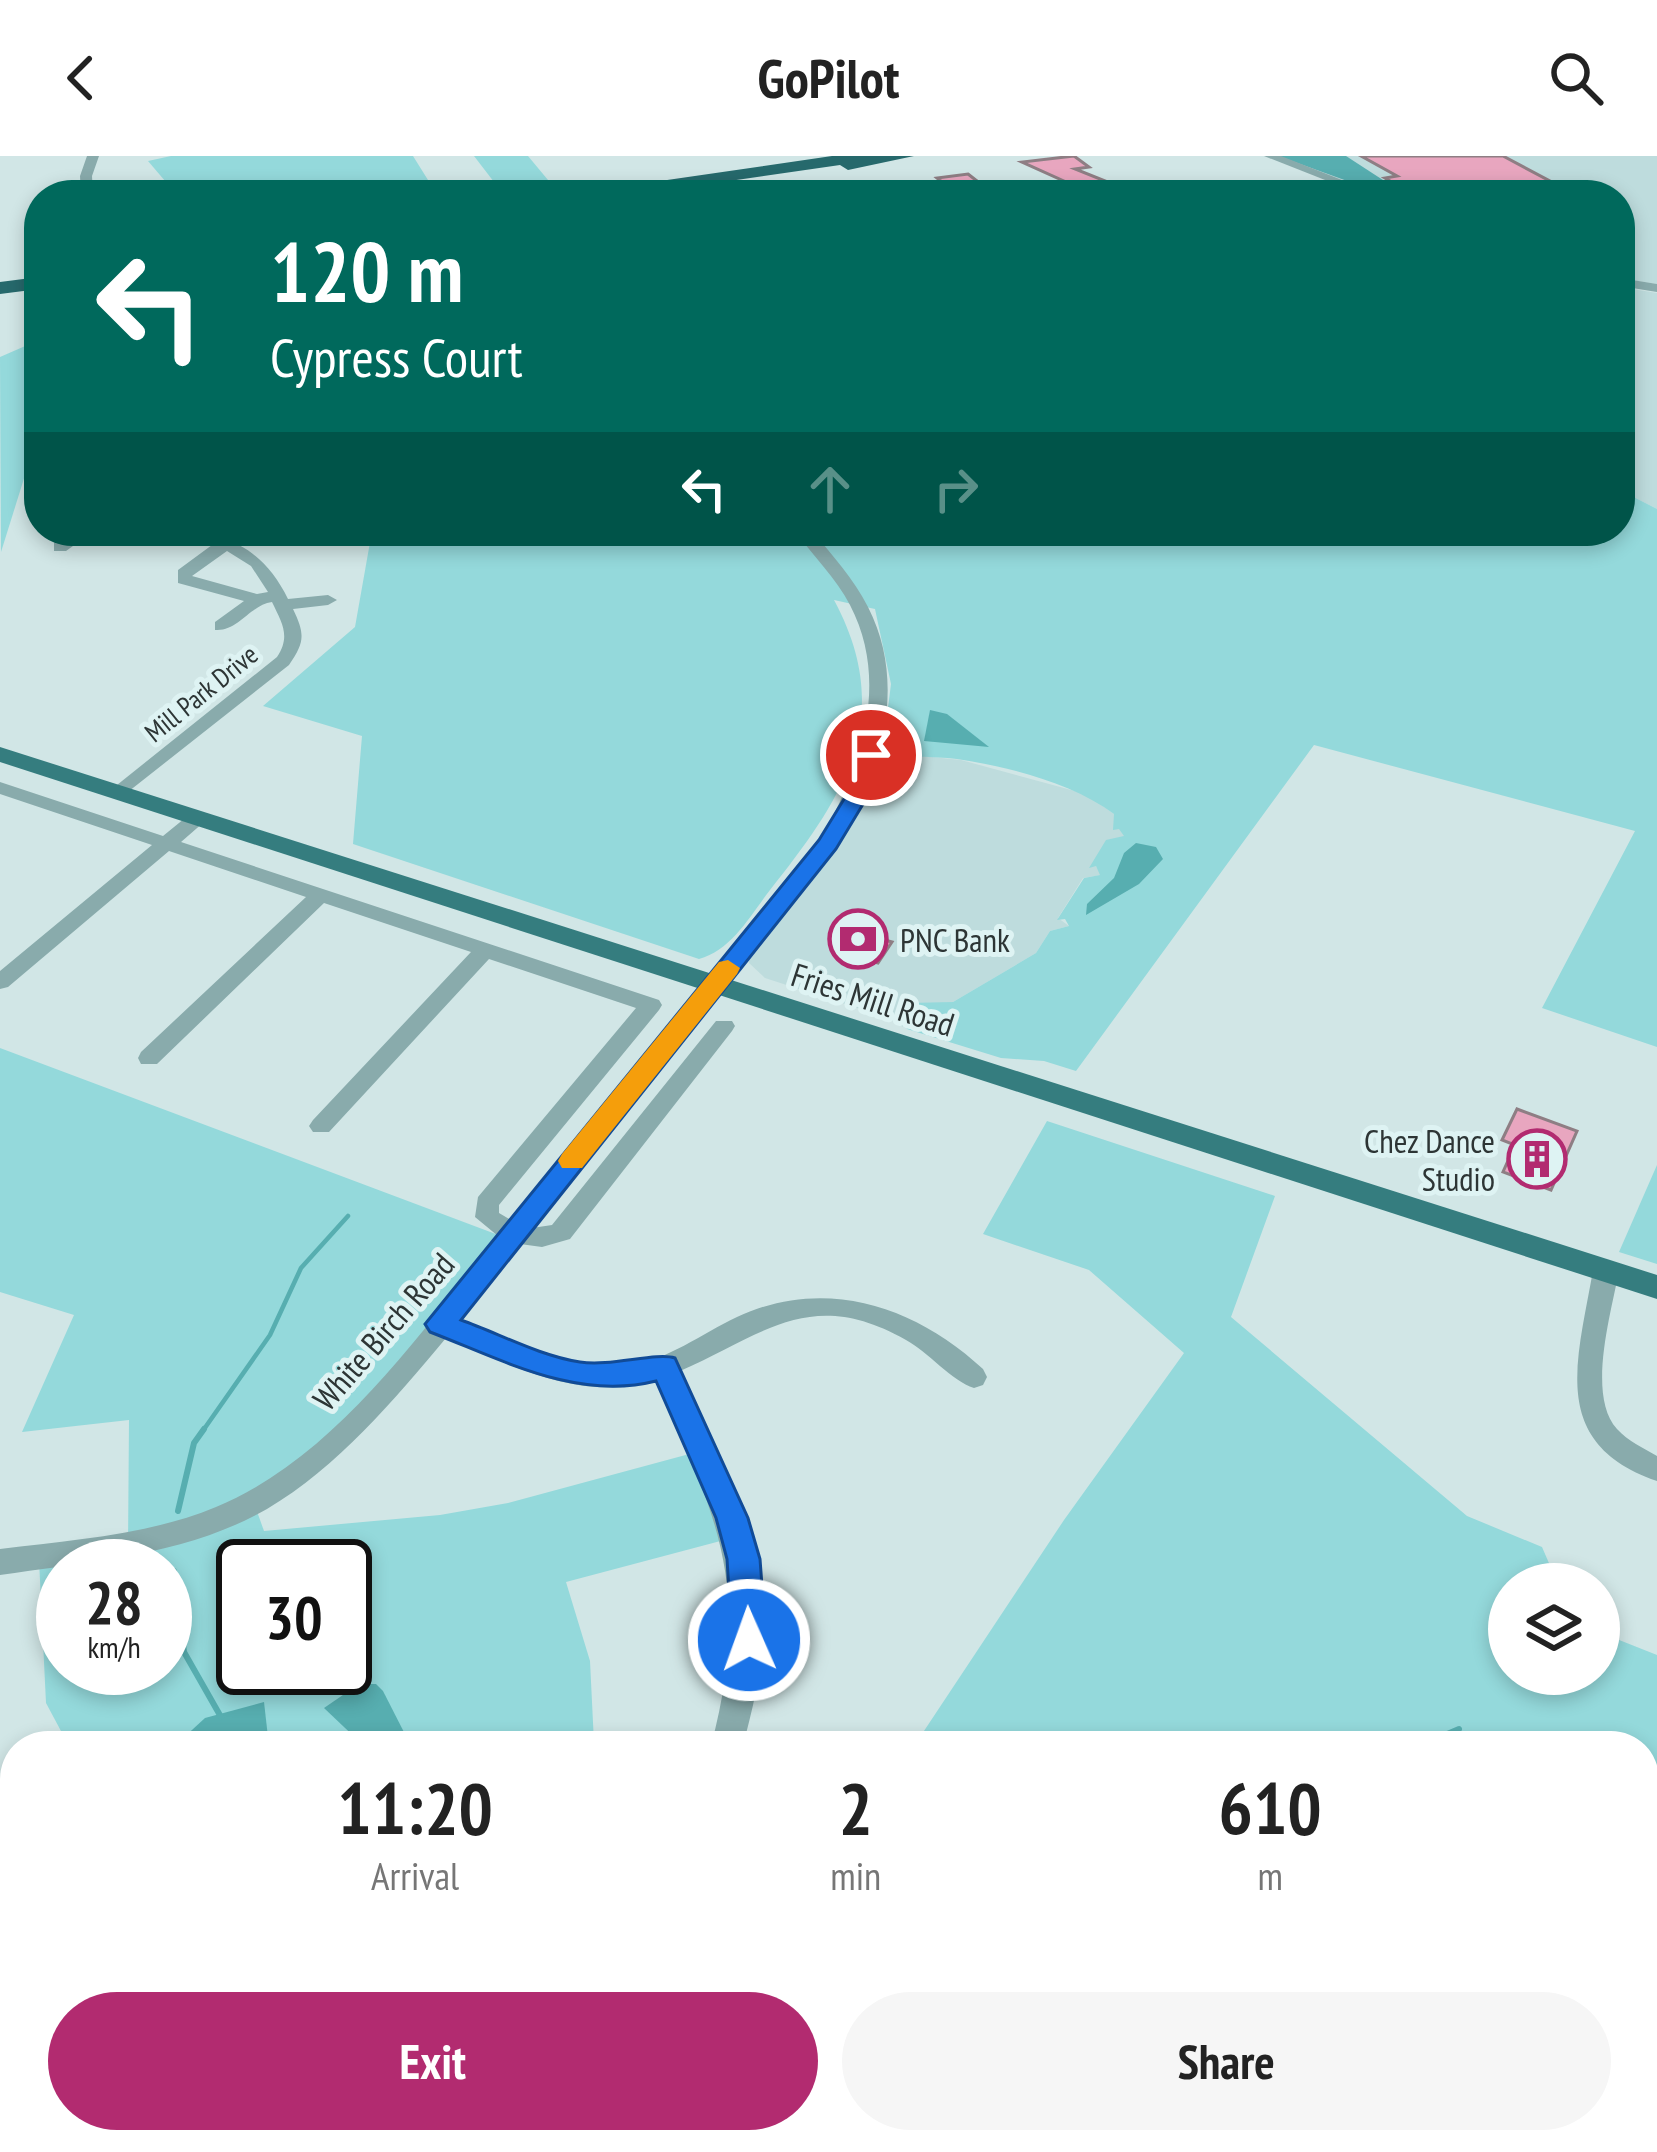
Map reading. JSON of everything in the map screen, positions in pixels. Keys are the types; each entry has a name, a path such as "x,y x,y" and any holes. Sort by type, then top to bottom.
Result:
{"highway":[{"path":"711,180 902,156"},
{"path":"735,180 869,159"}],"main road":[{"name":"Fries Mill Road","path":"0,754 1657,1287"}],"street":[{"path":"1270,156 1334,180"},
{"path":"222,546 184,574 184,580 257,598 328,600"},
{"path":"229,546 261,561 280,601"},
{"name":"White Birch Road","path":"0,1562 159,1537 210,1522 256,1501 332,1444 440,1324 828,844 860,791 879,729 879,678 863,612 814,546"},
{"path":"221,626 257,598"},
{"name":"Mill Park Drive","path":"119,793 283,661 294,645 295,632 280,601"},
{"path":"6,797 166,842 651,1005 488,1203 487,1217 514,1233 536,1240 561,1232 724,1026"},
{"path":"0,982 196,818"},
{"path":"149,1058 322,894"},
{"path":"321,1126 486,949"},
{"path":"609,1054 682,1080"},
{"path":"1606,1270 1589,1381 1593,1412 1604,1435 1657,1469"},
{"path":"440,1324 576,1374 625,1377 665,1366 769,1314 815,1306 902,1324 944,1348 974,1377"},
{"path":"665,1366 732,1518 744,1559 749,1640 730,1731"}],"shaded area":[{"path":"171,156 413,156 428,180 164,180 148,161"},
{"path":"474,156 528,156 548,180 492,180"},
{"path":"1274,156 1657,156 1657,284 1635,280 1635,180 1340,180"},
{"path":"1278,156 1346,156 1383,180 1344,180"},
{"path":"1635,289 1657,293 1657,509 1635,498"},
{"path":"24,347 24,478 1,552 0,357"},
{"path":"1635,498 1657,509 1657,1047 1542,1008 1635,831 1314,745 1076,1071 1044,1061 1001,1058 907,1029 899,1013 908,1003 953,1002 1036,953 1050,931 1069,926 1065,919 1057,920 1084,878 1100,875 1096,866 1089,868 1106,840 1124,836 1119,829 1113,830 1114,814 1060,785 998,767 909,756 883,748 891,684 875,609 834,600 852,642 861,682 861,719 839,788 797,856 739,931 711,955 699,959 353,844 362,736 263,706 355,627 369,546 1635,546"},
{"path":"930,710 947,714 989,747 924,741"},
{"path":"883,748 961,760 1086,794 1114,814 1125,836 1096,866 1101,875 1083,878 1058,918 1069,926 1050,931 1036,953 953,1002 929,1005 900,1021 907,1029 885,1017 765,978 749,963 749,955 845,831"},
{"path":"1136,843 1156,847 1163,859 1139,884 1086,915 1087,904 1114,878 1124,853"},
{"path":"0,1048 509,1239 350,1430 254,1503 264,1531 440,1515 508,1503 693,1453 728,1539 566,1582 590,1661 593,1731 61,1731 46,1695 192,1695 192,1539 128,1539 129,1420 22,1432 74,1315 0,1292"},
{"path":"1047,1121 1275,1196 1231,1317 1467,1516 1542,1547 1549,1563 1488,1563 1488,1695 1620,1695 1620,1640 1657,1655 1657,1731 924,1731 1064,1520 1184,1353 1089,1270 983,1234"},
{"path":"1657,1165 1657,1264 1619,1252"},
{"path":"372,1684 376,1684 403,1731 348,1731 324,1708 343,1695 372,1695"},
{"path":"264,1702 267,1731 191,1731 205,1718"}],"building":[{"path":"1074,156 1089,167 1075,169 1102,180 1062,180 1022,162"},
{"path":"1361,156 1503,156 1548,180 1385,178 1397,176"},
{"path":"968,174 976,180 939,180"},
{"name":"PNC Bank","path":"853,918 874,924 866,935 892,942 878,963 839,952 842,947 834,945"},
{"name":"Chez Dance Studio","path":"1517,1109 1577,1131 1551,1190 1503,1172 1515,1145 1502,1140"}],"waterway":[{"path":"202,1432 270,1335 301,1268 348,1216"},
{"path":"178,1511 194,1443 204,1429"},
{"path":"192,1666 221,1717"},
{"path":"1454,1731 1459,1729"}],"slow traffic":[{"path":"572,1161 728,968"}],"place":[{"name":"PNC Bank","path":"858,939"},
{"name":"Chez Dance Studio","path":"1537,1159"}],"route":[{"path":"749,1640 744,1559 732,1518 665,1366 625,1377 576,1374 541,1365 440,1324 828,844 860,791 871,755"}]}
